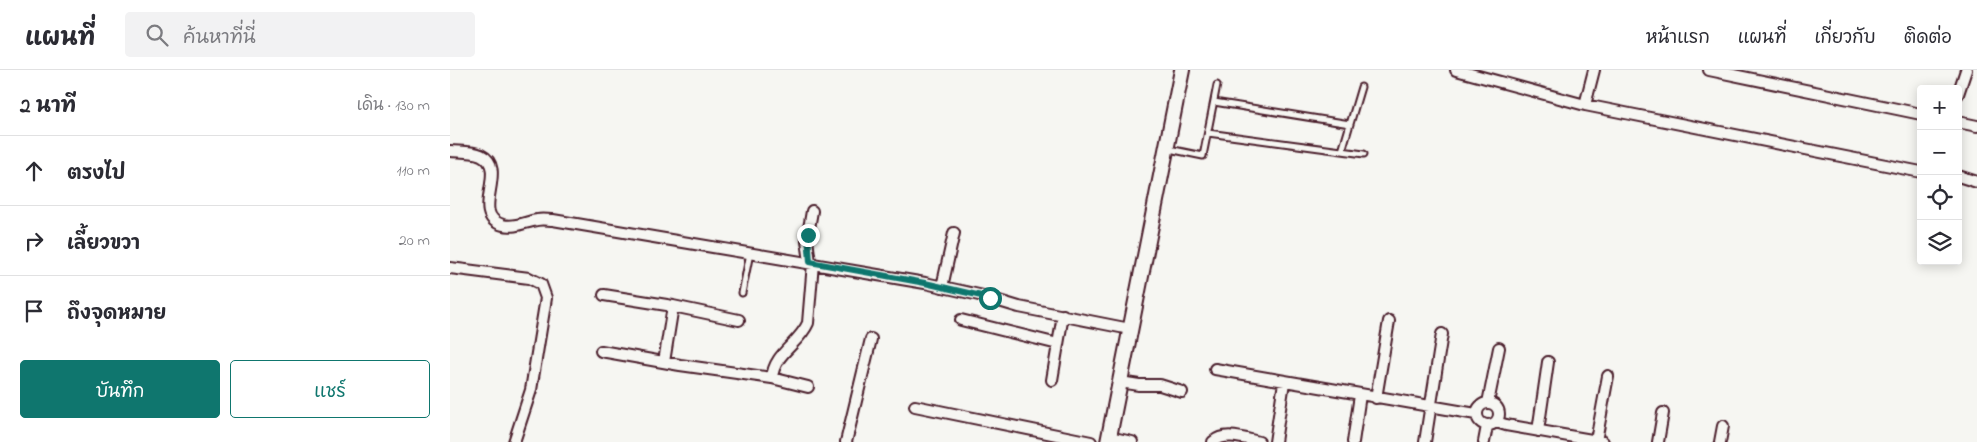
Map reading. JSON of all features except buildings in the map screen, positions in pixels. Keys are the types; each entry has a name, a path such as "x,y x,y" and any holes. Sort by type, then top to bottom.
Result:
{"street":[{"path":"1132,442 1108,439 1182,70"},
{"path":"1456,70 1586,105 1917,171"},
{"path":"1586,105 1594,70"},
{"path":"1709,70 1917,113"},
{"path":"1961,85 1966,70"},
{"path":"1962,123 1977,126"},
{"path":"450,151 480,155 489,161 493,169 488,207 490,216 503,225 516,226 540,219 553,220 812,262 942,287 1019,307 1130,329"},
{"path":"1962,177 1977,182"},
{"path":"772,378 777,362 804,331 808,323 812,262 808,240 812,211"},
{"path":"942,287 954,233"},
{"path":"450,268 529,278 541,284 546,298 542,326 531,390 514,442"},
{"path":"604,295 672,306 738,320"},
{"path":"664,362 672,306"},
{"path":"1052,380 1063,316"},
{"path":"961,320 1058,344"},
{"path":"1376,398 1389,321"},
{"path":"1425,442 1442,334"},
{"path":"846,442 871,339"},
{"path":"1488,403 1499,348"},
{"path":"601,350 664,362 772,378 808,388"},
{"path":"1538,431 1548,362"},
{"path":"1215,369 1476,414"},
{"path":"1484,442 1492,424 1499,418 1495,405 1488,403 1478,407 1476,414 1478,421 1492,424 1600,442 1608,376"},
{"path":"1120,382 1139,385 1160,385 1182,392"},
{"path":"1275,442 1284,382"},
{"path":"1353,442 1360,395"},
{"path":"915,406 1091,442"},
{"path":"1658,442 1663,413"},
{"path":"1720,442 1723,426"},
{"path":"1213,442 1227,436 1259,442"}],"lane":[{"path":"1166,149 1203,156 1217,85"},
{"path":"1342,151 1361,87"},
{"path":"1214,102 1350,124"},
{"path":"1208,133 1364,154"},
{"path":"742,293 750,252"}],"route":[{"path":"808,235 810,262 925,283 990,298"}]}
